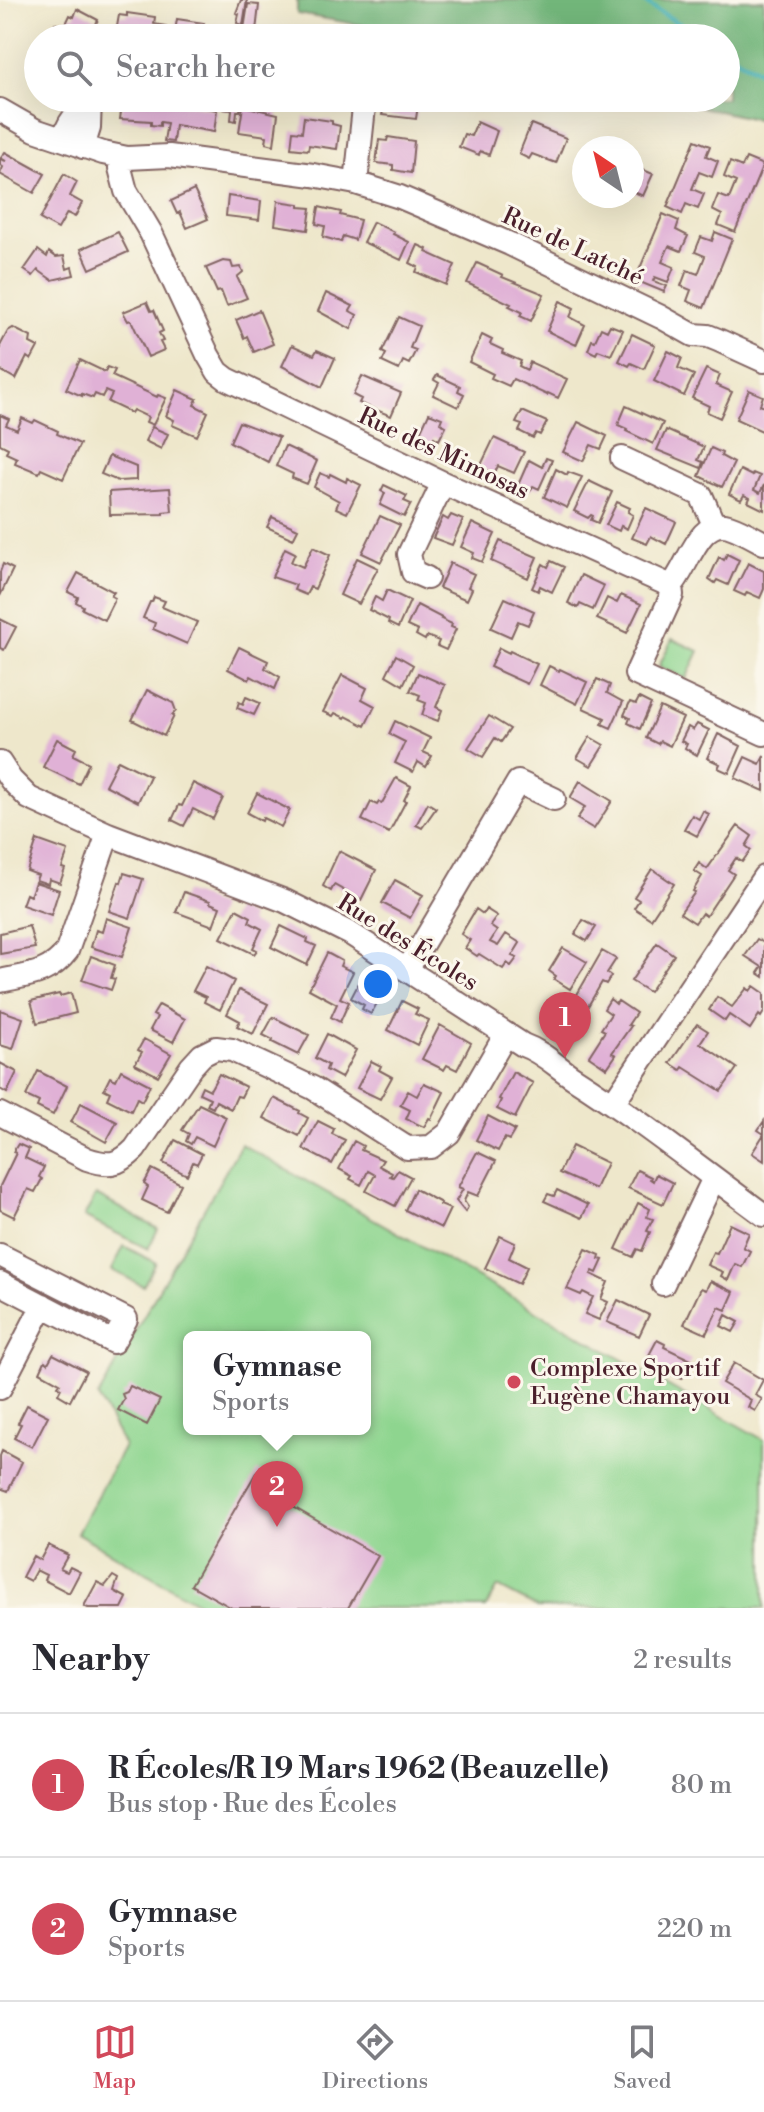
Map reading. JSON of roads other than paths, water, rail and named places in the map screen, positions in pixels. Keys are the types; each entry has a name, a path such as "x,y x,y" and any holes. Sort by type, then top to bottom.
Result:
{"street":[{"name":"Rue de Latché","path":"0,110 35,130 130,157 169,156 313,175 356,183 400,197 510,244 693,335 708,336 764,361"},
{"path":"72,143 89,128 89,112"},
{"path":"356,183 364,112"},
{"name":"Rue des Mimosas","path":"130,157 120,168 126,191 151,233 218,372 443,483 671,586"},
{"path":"622,458 701,495 714,525"},
{"path":"427,578 413,572 409,554 443,483"},
{"path":"764,543 727,524 714,525 700,537 678,579 671,586 672,595 636,674 764,734"},
{"name":"Rue des Écoles","path":"0,763 29,798 108,834 285,901 351,934 523,1045 534,1049 613,1103 764,1215"},
{"path":"407,970 518,782 554,799"},
{"path":"486,835 486,808 498,786"},
{"path":"0,981 45,971 57,964 67,951 108,834"},
{"path":"613,1103 762,885"},
{"path":"3,1120 87,1159 113,1164 125,1160 191,1067 202,1055 216,1048 232,1050 313,1088 407,1148 431,1147 449,1133 506,1034"},
{"path":"663,1284 714,1178"},
{"path":"0,1255 126,1319 113,1342 0,1283"},
{"path":"0,1388 43,1305"}],"waterway":[{"path":"641,0 680,24"},
{"path":"740,60 764,74"}],"place":[{"name":"R Écoles/R 19 Mars 1962 (Beauzelle)","path":"565,1058"},
{"name":"Complexe Sportif Eugène Chamayou","path":"514,1382"},
{"name":"Gymnase","path":"277,1527"}]}
